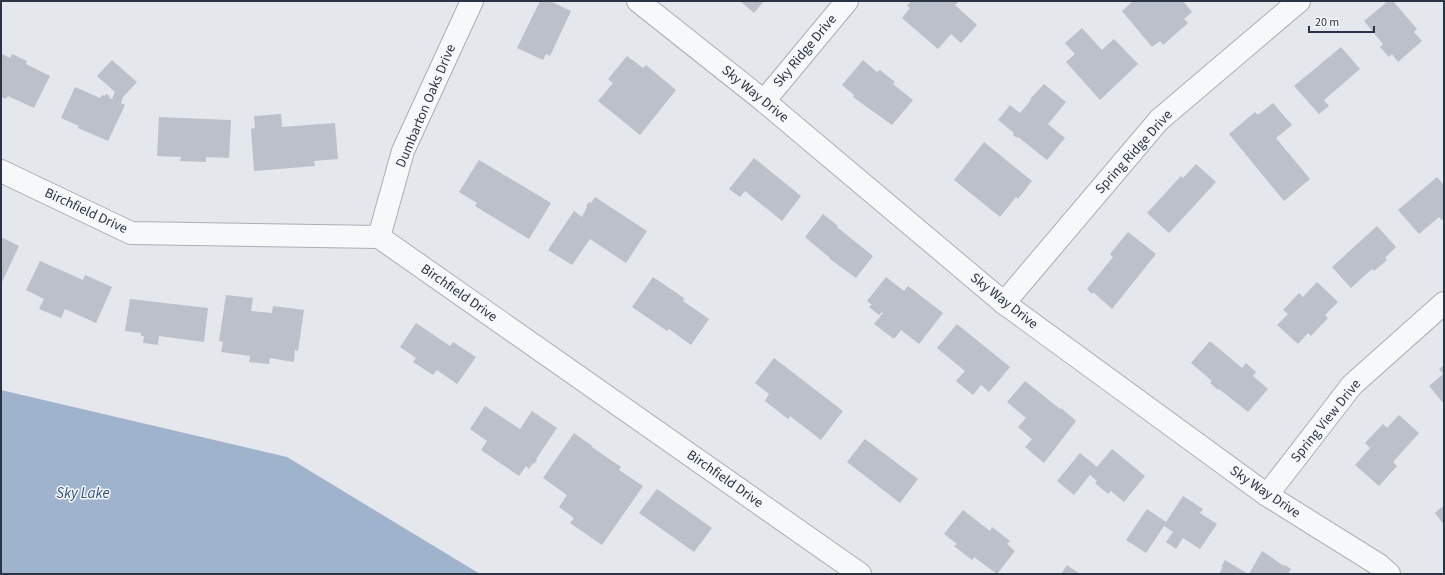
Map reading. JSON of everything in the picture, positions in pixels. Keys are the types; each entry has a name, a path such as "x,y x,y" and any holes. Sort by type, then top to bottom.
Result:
{"street":[{"name":"Dumbarton Oaks Drive","path":"379,237 403,151 472,1"},
{"name":"Sky Way Drive","path":"638,1 764,101 1004,303 1267,495 1379,565 1389,574"},
{"name":"Sky Ridge Drive","path":"764,101 847,1"},
{"name":"Spring Ridge Drive","path":"1004,303 1159,120 1299,1"},
{"name":"Birchfield Drive","path":"1,171 131,233 379,237 860,574"},
{"name":"Spring View Drive","path":"1267,495 1352,385 1444,303"}],"water":[{"name":"Sky Lake","path":"1,390 287,457 480,574 1,574"}],"building":[{"path":"540,1 550,1 571,11 550,56 546,54 543,60 517,48"},
{"path":"740,1 764,1 754,13"},
{"path":"911,1 959,1 955,5 977,25 961,43 951,34 938,49 902,18 910,8 907,6"},
{"path":"1133,1 1183,1 1192,12 1184,19 1188,23 1163,45 1160,41 1152,47 1122,11"},
{"path":"1388,1 1393,1 1417,29 1414,32 1422,41 1398,62 1392,54 1389,57 1380,47 1383,44 1364,21"},
{"path":"1082,28 1102,50 1114,39 1138,64 1100,100 1066,62 1075,54 1065,43"},
{"path":"1341,47 1360,69 1324,100 1329,106 1319,114 1294,86"},
{"path":"2,54 10,58 12,54 27,61 26,64 50,76 34,108 8,96 6,99 1,97"},
{"path":"627,56 643,68 646,65 676,90 640,135 598,101 613,83 608,79"},
{"path":"112,60 137,82 123,97 121,103 125,105 108,141 78,128 79,126 61,118 75,87 100,98 102,95 105,96 106,94 112,99 115,92 97,76"},
{"path":"863,60 877,72 880,70 895,82 893,84 913,100 892,125 853,97 854,95 842,85"},
{"path":"1044,84 1066,102 1048,124 1065,138 1047,160 1018,137 1017,138 1013,135 1014,133 998,120 1010,105 1020,113 1031,100 1030,99"},
{"path":"1273,103 1292,125 1276,138 1310,179 1284,201 1229,134 1255,112 1258,115"},
{"path":"281,114 282,127 335,123 338,159 314,161 315,166 254,171 251,129 255,128 254,116"},
{"path":"159,117 231,120 229,158 206,157 206,162 180,161 181,157 157,156"},
{"path":"984,142 1032,181 1018,199 1016,197 1000,217 954,180"},
{"path":"754,158 801,196 782,221 745,191 740,197 729,189"},
{"path":"479,160 551,203 529,239 475,206 477,203 459,192"},
{"path":"1196,164 1216,182 1169,233 1147,213 1181,176 1183,178"},
{"path":"1437,177 1444,185 1444,219 1442,220 1439,217 1419,234 1398,210"},
{"path":"595,197 647,231 626,263 590,239 572,265 548,250 574,211 582,217 587,207 586,206 589,202 591,203"},
{"path":"823,214 873,256 856,278 830,259 805,237"},
{"path":"1377,226 1396,247 1385,258 1387,260 1374,271 1372,269 1351,288 1332,267"},
{"path":"1128,232 1156,254 1112,309 1093,292 1092,294 1087,289 1113,257 1110,254"},
{"path":"1,237 19,246 1,284"},
{"path":"40,261 83,280 85,275 112,287 96,323 65,309 61,318 39,309 44,299 26,290"},
{"path":"653,277 684,298 683,301 709,319 691,345 669,329 667,331 632,307"},
{"path":"886,277 904,291 908,286 943,313 919,344 901,330 894,339 874,324 883,313 882,312 879,315 869,307 872,305 867,301"},
{"path":"1317,282 1338,302 1325,315 1328,318 1311,336 1308,333 1298,344 1277,325 1288,314 1283,310 1299,293 1303,297"},
{"path":"226,295 253,298 251,311 272,313 273,306 304,310 298,351 295,350 294,362 270,358 269,364 249,362 250,356 221,352 223,342 219,341"},
{"path":"130,299 208,308 204,342 159,336 158,345 143,343 144,336 141,336 141,333 125,331"},
{"path":"416,323 450,346 453,342 476,357 457,384 437,370 433,375 413,362 416,358 400,347"},
{"path":"957,324 1010,367 989,392 981,385 973,395 956,381 965,371 937,348"},
{"path":"1210,341 1242,368 1246,363 1256,372 1253,376 1268,389 1248,412 1219,389 1218,390 1210,383 1212,381 1191,363"},
{"path":"774,358 843,411 821,440 790,416 788,419 765,401 769,394 755,383"},
{"path":"1444,365 1444,404 1429,386 1443,374 1439,369"},
{"path":"1025,381 1076,421 1044,463 1025,447 1032,439 1018,427 1026,418 1007,402"},
{"path":"485,406 520,429 532,411 557,428 534,464 533,463 529,469 526,466 519,476 481,450 487,441 470,429"},
{"path":"1399,415 1419,433 1393,462 1397,466 1379,486 1355,465 1370,448 1365,443 1383,424 1387,428"},
{"path":"574,433 621,467 619,470 643,486 602,545 570,523 574,518 559,507 567,495 543,478"},
{"path":"865,439 918,479 900,503 847,462"},
{"path":"1112,449 1145,476 1124,502 1111,491 1108,494 1095,483 1097,481 1090,475 1074,495 1057,481 1080,453 1097,467"},
{"path":"657,489 712,528 694,552 639,513"},
{"path":"1183,496 1203,509 1200,513 1217,524 1200,549 1183,538 1176,549 1166,542 1173,532 1164,526 1146,553 1126,540 1147,509 1166,522"},
{"path":"1444,505 1444,525 1435,513"},
{"path":"963,510 990,531 992,527 1010,541 1007,544 1015,551 997,574 974,557 972,560 954,546 957,544 944,534"},
{"path":"1262,551 1291,569 1288,574 1249,574"},
{"path":"1225,560 1248,574 1219,574"},
{"path":"1067,565 1080,574 1061,574"}]}
